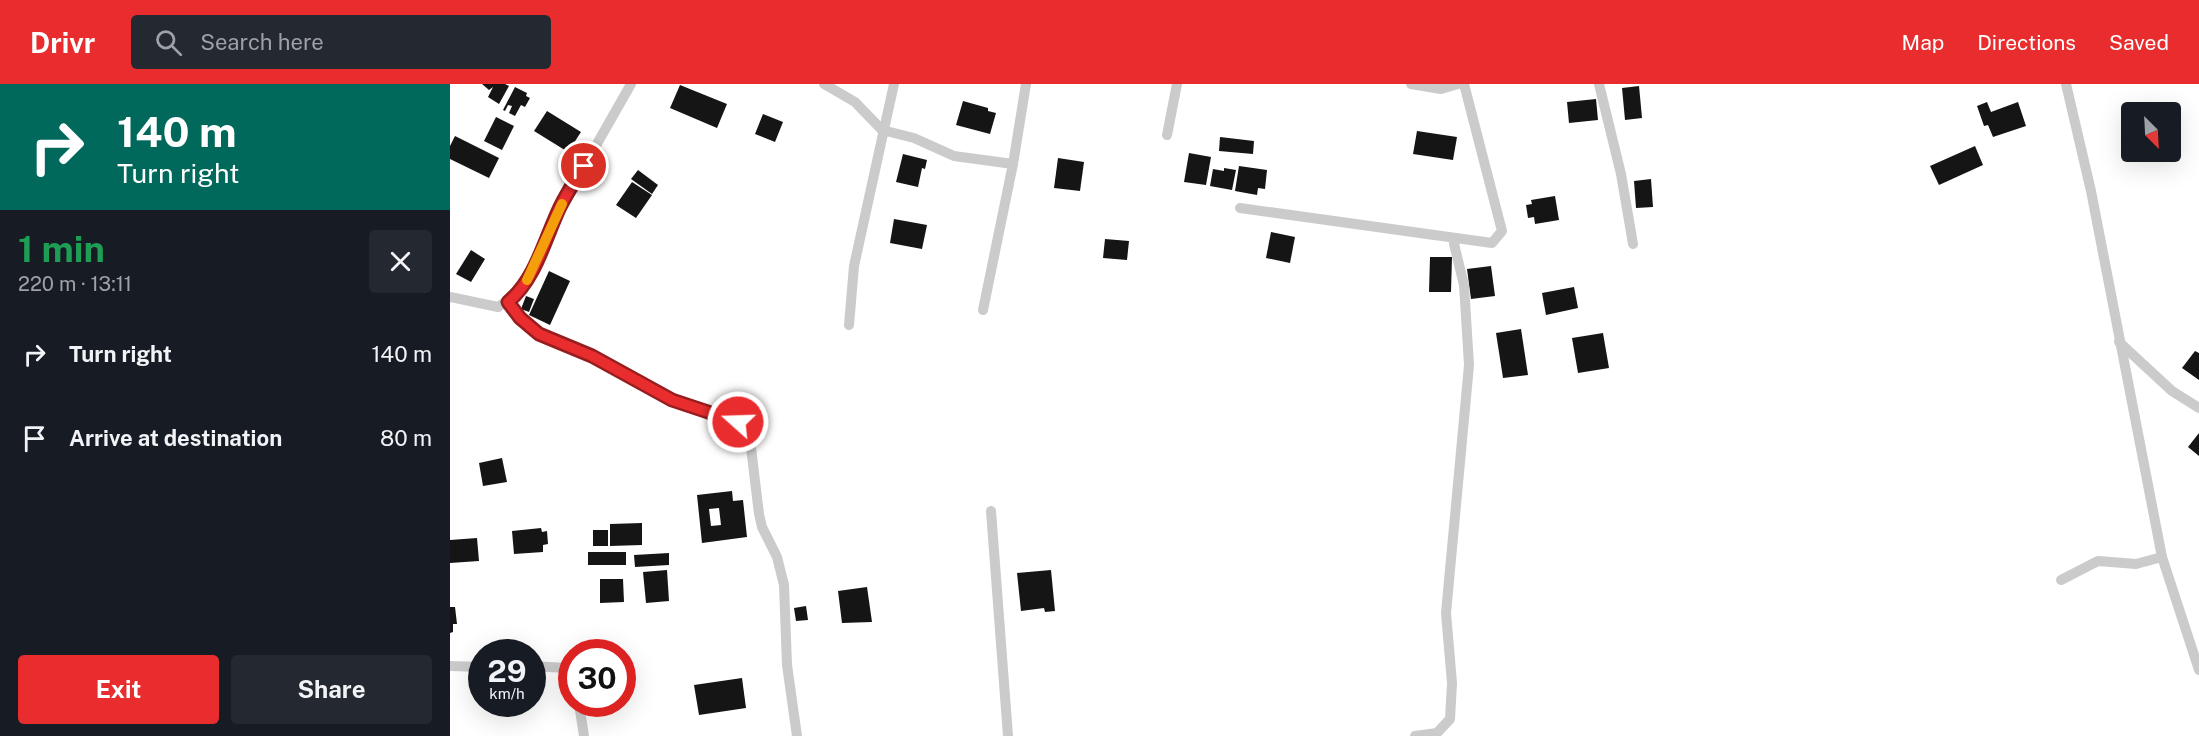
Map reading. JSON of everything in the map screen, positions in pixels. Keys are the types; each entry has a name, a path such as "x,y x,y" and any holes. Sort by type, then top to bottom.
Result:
{"street":[{"path":"450,297 498,307 519,293 530,275 561,207 631,84"},
{"path":"824,84 855,102 882,130 914,138 954,156 1013,164"},
{"path":"849,325 854,266 882,130 894,84"},
{"path":"983,310 1013,164 1026,84"},
{"path":"1167,135 1177,84"},
{"path":"1411,84 1441,89 1458,84"},
{"path":"1240,208 1492,243 1502,231 1464,84"},
{"path":"1599,84 1621,174 1633,244"},
{"path":"2066,84 2091,191 2162,557 2199,670"},
{"path":"1415,736 1437,733 1450,719 1452,683 1446,613 1469,366 1464,285 1454,244 1456,238"},
{"path":"508,302 520,318 539,334 592,356 662,395 725,416 749,431 759,514 762,527 777,557 784,585 787,666 797,736"},
{"path":"2119,342 2172,391 2199,408"},
{"path":"991,511 1008,736"},
{"path":"2061,580 2098,561 2136,564 2162,557"},
{"path":"450,666 468,667"},
{"path":"581,717 584,736"}],"building":[{"path":"482,84 509,86 499,104 488,97 493,87 489,90"},
{"path":"680,85 727,104 717,128 670,108"},
{"path":"1639,86 1642,118 1625,120 1622,88"},
{"path":"515,87 527,93 526,96 530,98 525,107 521,105 515,116 509,113 512,106 508,105 505,111 503,110"},
{"path":"1596,99 1598,120 1569,123 1567,102"},
{"path":"963,101 988,108 988,111 996,113 990,134 956,125"},
{"path":"1987,102 1991,112 2018,102 2026,126 1993,137 1988,125 1984,126 1977,106"},
{"path":"547,111 581,132 568,152 534,131"},
{"path":"763,114 783,122 775,142 755,134"},
{"path":"496,117 514,126 502,150 484,141"},
{"path":"1417,131 1457,137 1453,160 1413,154"},
{"path":"455,136 499,158 489,178 450,159 450,146"},
{"path":"1220,137 1254,141 1253,154 1219,151"},
{"path":"1975,146 1983,165 1939,185 1930,166"},
{"path":"1189,153 1211,157 1206,185 1184,182"},
{"path":"903,154 927,160 925,169 922,168 918,187 896,182"},
{"path":"1058,158 1084,162 1080,191 1054,188"},
{"path":"1239,166 1267,170 1265,189 1258,188 1257,195 1235,191"},
{"path":"1224,168 1236,170 1232,190 1210,186 1213,169 1224,171"},
{"path":"638,170 658,185 652,194 631,179"},
{"path":"1651,179 1653,207 1636,208 1634,181"},
{"path":"632,182 652,195 636,218 616,205"},
{"path":"1555,196 1559,220 1535,224 1534,217 1528,218 1526,205 1532,204 1531,200"},
{"path":"894,219 927,225 922,249 890,243"},
{"path":"1271,232 1295,237 1290,263 1266,258"},
{"path":"1105,239 1129,241 1127,260 1103,258"},
{"path":"471,250 485,259 471,282 456,274"},
{"path":"1430,257 1452,257 1451,292 1429,292"},
{"path":"1491,266 1495,296 1471,299 1467,269"},
{"path":"549,271 570,281 550,325 529,315"},
{"path":"1574,287 1578,308 1546,315 1542,293"},
{"path":"526,296 534,299 529,312 521,309"},
{"path":"1521,329 1528,375 1503,378 1496,333"},
{"path":"1603,333 1609,368 1578,373 1572,338"},
{"path":"2195,351 2199,353 2199,380 2182,368"},
{"path":"2199,433 2199,456 2188,447"},
{"path":"502,458 507,482 483,486 479,463"},
{"path":"732,491 733,501 743,500 747,537 702,543 697,495","holes":["719,508 721,525 711,526 709,509"]},
{"path":"642,523 642,545 610,546 610,524"},
{"path":"541,528 542,532 547,531 548,544 543,545 543,552 514,554 512,531"},
{"path":"593,530 608,530 608,546 593,546"},
{"path":"477,538 479,561 450,563 450,540"},
{"path":"588,552 626,552 626,565 588,565"},
{"path":"669,553 669,565 635,567 634,555"},
{"path":"667,570 669,601 646,603 643,572"},
{"path":"1051,570 1055,611 1045,612 1044,608 1021,611 1017,573"},
{"path":"600,579 623,579 624,602 600,603"},
{"path":"867,587 872,622 842,623 838,591"},
{"path":"806,606 808,620 796,621 794,608"},
{"path":"450,607 455,607 457,624 453,624 453,632 450,633"},
{"path":"742,678 746,708 699,715 694,685"}],"slow traffic":[{"path":"527,280 562,204"}],"route":[{"path":"584,166 561,207 530,275 519,293 508,302 520,318 539,334 570,349 592,356 672,400 738,422"}]}
